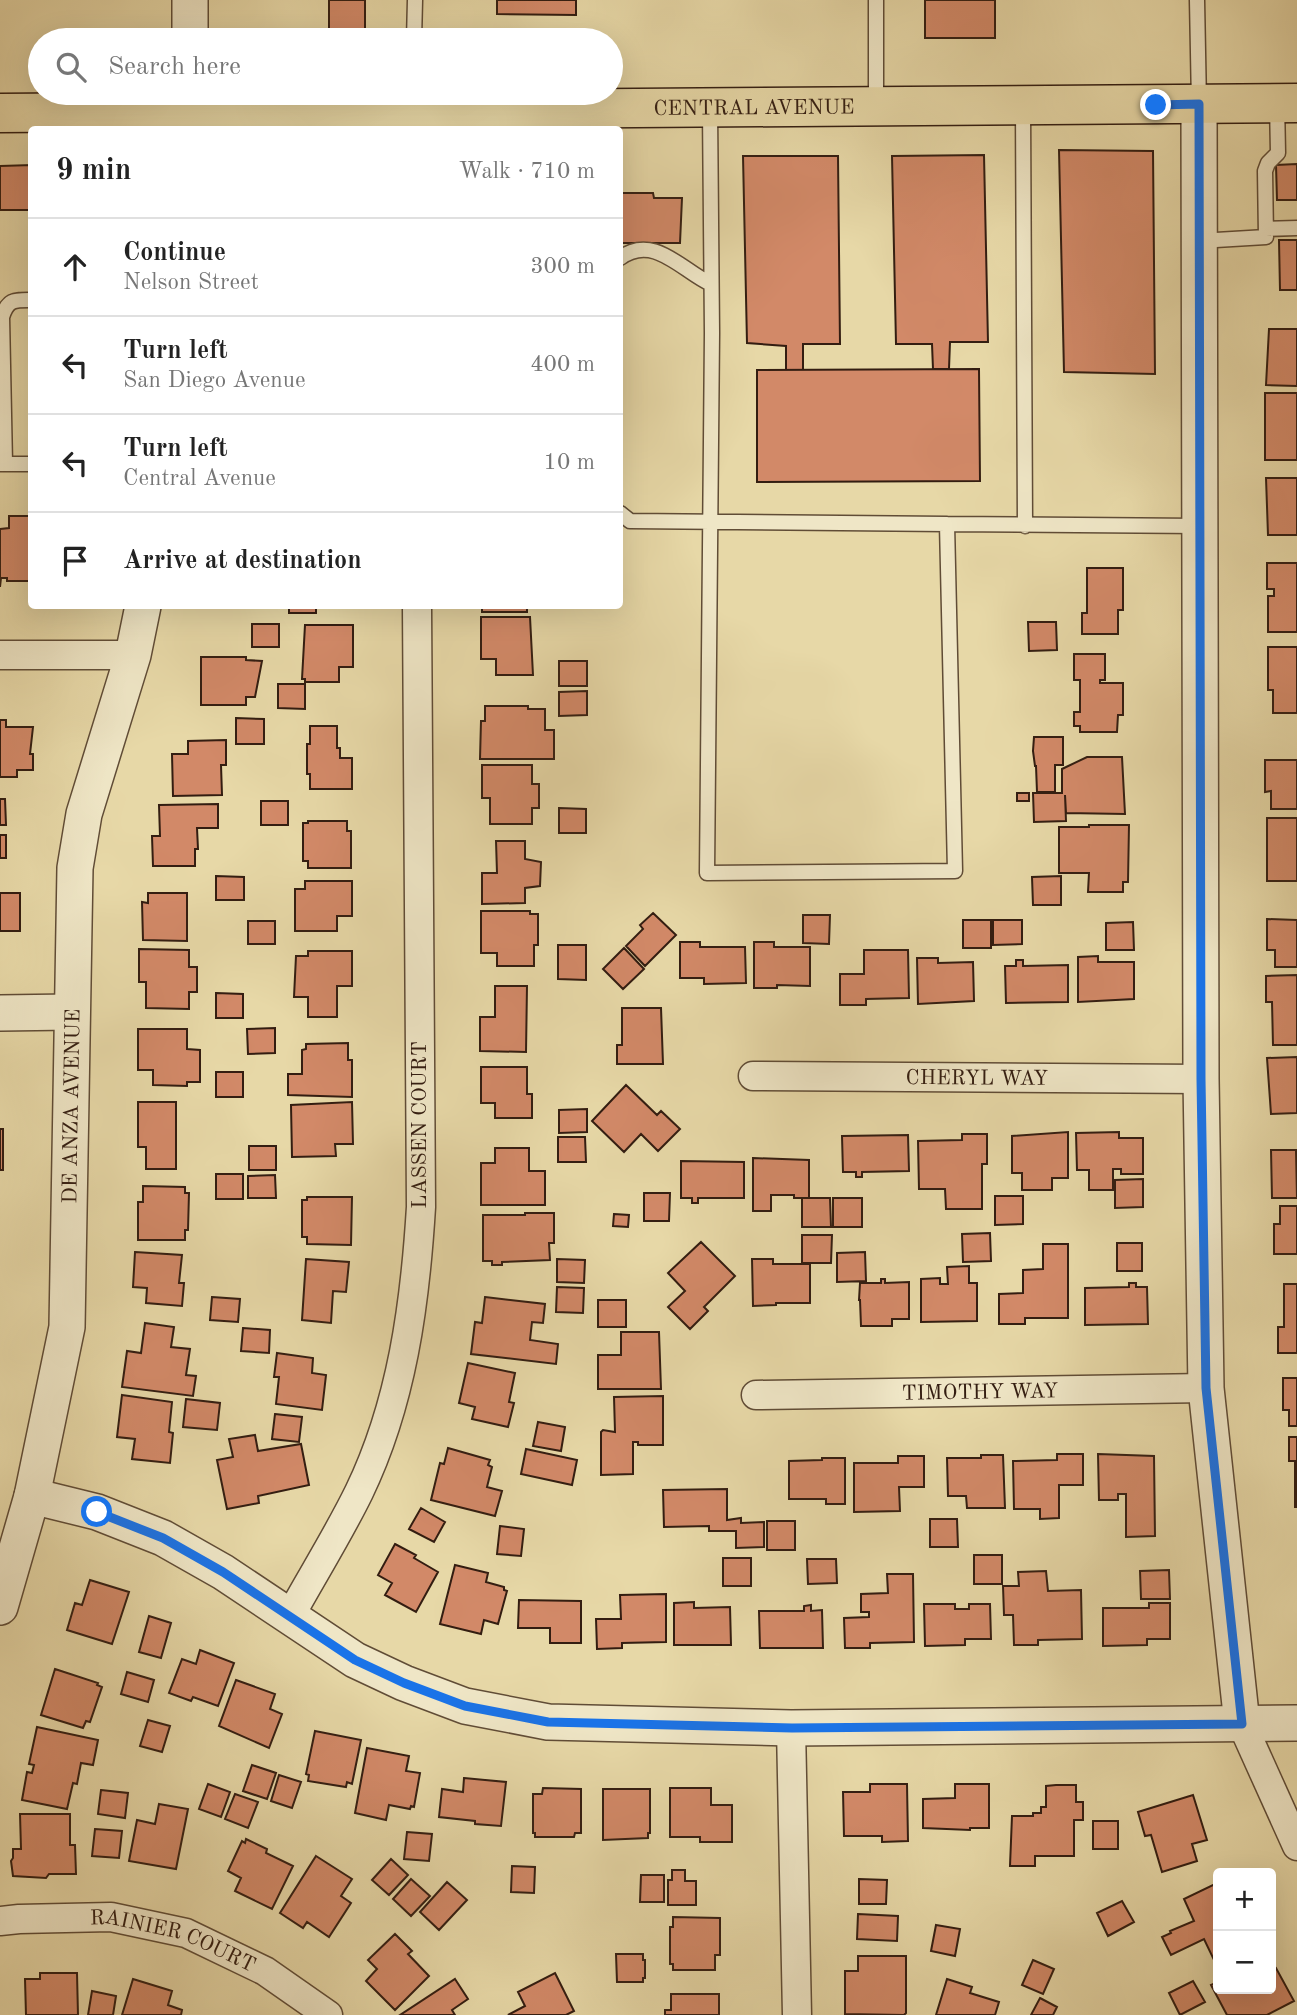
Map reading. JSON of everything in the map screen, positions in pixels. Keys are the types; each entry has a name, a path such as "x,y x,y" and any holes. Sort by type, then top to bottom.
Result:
{"main road":[{"name":"CENTRAL AVENUE","path":"0,113 1287,103"}],"street":[{"path":"190,0 190,28"},
{"path":"1199,104 1201,1079 1206,1388 1242,1724 1297,1846"},
{"name":"DE ANZA AVENUE","path":"0,1607 32,1496 67,1326 75,868 84,814 133,655 142,609"},
{"name":"LASSEN COURT","path":"289,1618 360,1491 385,1426 405,1355 417,1270 421,1194 417,609"},
{"path":"0,655 133,655"},
{"path":"0,1013 71,1012"},
{"name":"CHERYL WAY","path":"752,1076 1201,1079"},
{"name":"TIMOTHY WAY","path":"755,1395 1206,1388"},
{"path":"32,1496 97,1512 163,1538 223,1572 355,1660 404,1683 465,1706 548,1722 792,1728 1297,1723"},
{"path":"792,1728 797,2015"},
{"name":"RAINIER COURT","path":"0,1922 19,1919 111,1917 186,1933 265,1971 328,2015"}],"lane":[{"path":"414,28 415,0"},
{"path":"876,0 876,107"},
{"path":"1197,0 1199,104"},
{"path":"1199,241 1266,237 1265,171 1268,163 1278,153 1287,103"},
{"path":"1023,106 1025,526"},
{"path":"710,108 711,523 707,873 954,871 947,524"},
{"path":"1266,229 1297,228"},
{"path":"623,256 644,250 660,252 711,284"},
{"path":"28,300 15,300 6,306 2,317 2,464 28,464"},
{"path":"625,517 711,523 1200,526"}],"building":[{"path":"329,0 365,0 365,28 329,28"},
{"path":"497,0 576,0 576,15 497,14"},
{"path":"925,0 995,0 995,38 925,38"},
{"path":"1059,150 1153,151 1155,374 1064,372"},
{"path":"984,155 988,342 950,342 949,369 933,369 932,344 896,344 892,156"},
{"path":"743,156 838,156 840,344 803,344 803,370 786,370 786,346 747,343"},
{"path":"1297,164 1297,200 1277,200 1276,165"},
{"path":"28,165 28,210 0,210 0,166"},
{"path":"623,193 653,193 654,198 682,198 680,243 623,243"},
{"path":"1279,240 1297,240 1297,290 1280,290"},
{"path":"1269,329 1297,329 1297,386 1266,385"},
{"path":"979,369 980,481 757,482 757,370"},
{"path":"1265,393 1297,393 1297,460 1265,460"},
{"path":"1266,478 1297,478 1297,535 1268,535"},
{"path":"9,516 28,516 28,581 7,581 7,578 1,578 0,587 0,529 9,528"},
{"path":"1267,563 1297,563 1297,632 1268,632 1268,596 1274,596 1274,589 1267,589"},
{"path":"1087,568 1123,568 1123,610 1118,610 1118,634 1082,634 1082,613 1087,613"},
{"path":"289,609 316,609 316,613 289,613"},
{"path":"482,609 527,609 527,612 482,612"},
{"path":"481,617 530,617 533,675 496,675 496,659 481,659"},
{"path":"1028,622 1056,622 1057,650 1029,651"},
{"path":"252,624 279,624 279,647 252,647"},
{"path":"305,625 353,625 353,667 339,667 339,682 305,682 305,679 302,679"},
{"path":"1268,647 1297,647 1297,713 1273,713 1273,690 1268,690"},
{"path":"1074,654 1105,654 1105,680 1100,680 1100,683 1123,683 1123,715 1118,715 1117,732 1080,732 1080,726 1074,726 1074,712 1080,712 1080,680 1074,680"},
{"path":"201,657 246,657 246,660 262,661 255,697 246,697 246,705 201,705"},
{"path":"559,661 587,661 587,686 559,686"},
{"path":"278,684 305,684 305,709 278,708"},
{"path":"587,691 587,715 559,716 559,692"},
{"path":"485,706 528,706 528,709 545,709 545,730 554,730 554,759 480,759 481,721 485,721"},
{"path":"236,718 264,719 264,744 236,744"},
{"path":"0,720 6,720 6,727 33,727 30,754 33,754 33,770 17,770 17,777 0,777"},
{"path":"310,726 337,726 340,758 352,758 352,789 310,789 307,744 310,744"},
{"path":"1034,737 1063,737 1063,765 1055,765 1055,792 1037,792"},
{"path":"226,740 226,765 221,765 222,795 173,796 172,754 188,754 188,741"},
{"path":"1087,757 1122,757 1125,814 1066,813 1065,795 1066,821 1034,822 1033,793 1062,793 1062,769"},
{"path":"1265,760 1297,760 1297,809 1271,809 1271,791 1265,792"},
{"path":"482,765 532,765 532,784 539,784 539,808 532,808 532,824 490,824 490,798 482,798"},
{"path":"1017,793 1029,793 1029,801 1017,801"},
{"path":"0,799 5,799 6,825 0,825"},
{"path":"261,801 288,801 288,825 261,825"},
{"path":"218,804 218,828 197,828 198,849 195,849 195,866 153,866 152,836 160,836 159,805"},
{"path":"559,808 586,809 586,833 559,833"},
{"path":"1267,818 1297,818 1297,881 1267,881"},
{"path":"347,821 347,831 351,831 351,868 308,868 308,861 303,861 303,823"},
{"path":"1129,825 1128,882 1123,882 1123,892 1088,892 1089,873 1059,873 1059,827"},
{"path":"0,835 6,835 6,858 0,858"},
{"path":"496,841 525,841 525,859 541,862 540,886 525,888 525,903 482,904 482,873 497,873"},
{"path":"216,876 244,877 244,900 216,900"},
{"path":"1061,876 1061,905 1033,905 1032,877"},
{"path":"305,881 352,881 352,916 337,916 337,931 295,931 295,889 305,889"},
{"path":"0,893 20,893 20,931 0,931"},
{"path":"148,893 187,893 187,941 143,940 142,902 148,903"},
{"path":"481,911 530,911 530,914 538,914 538,945 534,945 534,966 497,966 497,953 481,953"},
{"path":"653,913 676,935 645,966 626,946 643,929 640,925"},
{"path":"803,915 830,915 829,944 803,943"},
{"path":"1267,919 1297,920 1297,967 1275,967 1275,950 1267,950"},
{"path":"963,920 991,920 991,948 963,948"},
{"path":"993,920 1022,920 1022,944 993,945"},
{"path":"248,921 275,921 275,944 248,944"},
{"path":"1133,922 1134,950 1106,950 1106,923"},
{"path":"680,942 700,942 700,947 745,947 746,983 704,984 704,978 680,978"},
{"path":"754,942 774,942 774,947 810,947 810,986 777,985 777,988 754,988"},
{"path":"558,945 586,945 586,980 558,979"},
{"path":"624,948 644,969 623,989 603,969"},
{"path":"139,949 189,950 189,967 197,967 197,992 189,992 189,1009 146,1008 146,982 139,982"},
{"path":"864,950 908,950 909,998 866,999 866,1005 840,1005 840,974 864,974"},
{"path":"308,951 352,951 352,986 337,986 337,1017 308,1017 308,997 294,997 296,956 308,956"},
{"path":"1098,956 1098,962 1134,962 1134,999 1078,1002 1078,957"},
{"path":"917,958 938,958 938,963 973,962 974,1001 918,1004"},
{"path":"1016,960 1023,960 1023,966 1068,965 1068,1002 1006,1003 1005,966 1016,966"},
{"path":"1297,975 1297,1045 1273,1045 1272,1002 1266,1002 1266,976"},
{"path":"495,986 527,986 526,1052 480,1051 480,1017 495,1017"},
{"path":"216,993 243,994 243,1018 216,1018"},
{"path":"622,1008 661,1008 663,1064 617,1064 617,1045 622,1045"},
{"path":"275,1028 275,1053 248,1054 247,1029"},
{"path":"138,1029 187,1029 187,1049 200,1050 200,1082 187,1082 187,1086 153,1085 153,1070 138,1070"},
{"path":"348,1043 348,1060 352,1060 352,1097 288,1095 288,1074 302,1074 302,1050 306,1049 306,1044"},
{"path":"1297,1057 1297,1113 1271,1114 1267,1058"},
{"path":"481,1067 527,1067 527,1094 532,1094 532,1118 495,1118 495,1103 481,1103"},
{"path":"216,1072 243,1072 243,1097 216,1097"},
{"path":"626,1085 657,1115 661,1111 680,1129 658,1151 641,1134 624,1152 592,1121"},
{"path":"138,1102 176,1102 176,1169 146,1169 146,1147 138,1147"},
{"path":"352,1102 353,1144 335,1144 336,1156 292,1157 291,1105"},
{"path":"587,1109 587,1132 559,1133 559,1110"},
{"path":"0,1129 3,1129 3,1170 0,1170"},
{"path":"1068,1132 1068,1178 1052,1178 1052,1190 1022,1190 1022,1173 1012,1173 1012,1136"},
{"path":"1119,1132 1119,1138 1143,1138 1143,1174 1121,1174 1121,1169 1113,1169 1113,1190 1089,1190 1089,1170 1077,1170 1076,1133"},
{"path":"962,1134 987,1134 987,1164 982,1164 982,1209 946,1209 945,1189 919,1189 918,1141 962,1140"},
{"path":"908,1135 909,1171 862,1172 862,1177 856,1177 856,1172 843,1172 842,1136"},
{"path":"558,1137 585,1137 586,1162 558,1162"},
{"path":"249,1146 276,1146 276,1170 249,1170"},
{"path":"495,1148 529,1148 529,1171 545,1171 545,1205 481,1205 481,1163 495,1163"},
{"path":"1271,1150 1296,1150 1297,1198 1272,1198"},
{"path":"753,1158 809,1160 809,1198 771,1195 771,1211 753,1211"},
{"path":"681,1161 744,1162 744,1198 698,1198 698,1203 692,1203 692,1198 681,1198"},
{"path":"216,1174 243,1174 243,1199 216,1199"},
{"path":"275,1175 276,1198 248,1198 248,1176"},
{"path":"1143,1179 1143,1207 1115,1208 1115,1180"},
{"path":"143,1186 185,1187 185,1193 189,1193 188,1230 185,1230 185,1240 138,1240 138,1202 143,1202"},
{"path":"644,1193 670,1193 669,1221 644,1221"},
{"path":"995,1196 1023,1196 1023,1224 995,1225"},
{"path":"307,1197 352,1197 351,1245 307,1244 307,1237 302,1237 302,1200 307,1200"},
{"path":"802,1198 830,1198 831,1227 802,1227"},
{"path":"833,1198 862,1198 862,1227 833,1227"},
{"path":"1280,1206 1297,1206 1297,1254 1274,1254 1274,1224 1280,1224"},
{"path":"554,1213 554,1243 549,1243 550,1260 502,1262 502,1265 483,1261 483,1215"},
{"path":"614,1214 629,1215 628,1227 613,1226"},
{"path":"990,1233 991,1261 963,1262 962,1234"},
{"path":"802,1235 832,1235 831,1263 802,1263"},
{"path":"701,1242 735,1276 704,1307 708,1311 690,1329 668,1307 685,1291 668,1273"},
{"path":"1117,1243 1142,1243 1142,1271 1117,1271"},
{"path":"1043,1244 1068,1244 1068,1318 1025,1318 1025,1324 999,1324 999,1294 1023,1293 1023,1270 1043,1269"},
{"path":"135,1252 182,1255 179,1283 184,1283 182,1306 146,1303 147,1288 133,1287"},
{"path":"865,1252 866,1281 837,1282 837,1253"},
{"path":"306,1259 349,1262 346,1292 333,1291 331,1323 302,1320"},
{"path":"557,1259 585,1260 584,1283 557,1282"},
{"path":"752,1259 773,1259 773,1264 810,1264 810,1303 753,1306"},
{"path":"969,1266 969,1283 977,1283 977,1321 921,1322 921,1279 940,1278 940,1284 948,1284 947,1267"},
{"path":"881,1279 885,1279 885,1283 909,1282 909,1319 892,1319 892,1326 861,1326 860,1283 881,1283"},
{"path":"1129,1283 1136,1283 1136,1287 1147,1287 1148,1324 1085,1325 1085,1288 1129,1287"},
{"path":"1284,1284 1297,1284 1297,1353 1278,1353 1278,1327 1284,1327"},
{"path":"557,1287 584,1288 583,1313 556,1312"},
{"path":"212,1297 240,1299 238,1322 210,1320"},
{"path":"485,1297 545,1304 543,1323 532,1322 530,1340 558,1344 556,1364 471,1354 475,1322 482,1323"},
{"path":"598,1300 626,1300 626,1327 598,1327"},
{"path":"145,1323 174,1327 171,1347 190,1349 186,1375 196,1376 193,1396 122,1387 127,1351 141,1353"},
{"path":"243,1328 270,1330 269,1353 241,1351"},
{"path":"621,1332 659,1332 661,1389 598,1389 598,1355 621,1355"},
{"path":"277,1353 313,1358 312,1373 326,1375 322,1410 276,1404 279,1377 274,1377"},
{"path":"468,1363 515,1373 509,1402 514,1403 508,1427 472,1419 475,1407 459,1403"},
{"path":"1283,1378 1297,1378 1297,1426 1289,1426 1289,1410 1283,1410"},
{"path":"122,1395 172,1402 170,1463 132,1459 135,1439 117,1437"},
{"path":"663,1396 663,1445 638,1445 638,1442 633,1442 633,1474 601,1475 601,1432 615,1432 614,1397"},
{"path":"186,1399 220,1403 217,1430 183,1427"},
{"path":"275,1414 302,1417 299,1442 272,1439"},
{"path":"538,1422 565,1427 561,1451 533,1446"},
{"path":"255,1435 258,1451 301,1444 309,1485 258,1496 259,1503 227,1509 217,1460 233,1457 229,1439"},
{"path":"1289,1437 1297,1437 1297,1507 1295,1461 1289,1461"},
{"path":"448,1448 490,1460 488,1465 492,1467 487,1487 502,1491 495,1516 431,1500 440,1463 444,1464"},
{"path":"526,1449 577,1460 572,1485 521,1474"},
{"path":"1057,1454 1083,1454 1083,1485 1059,1485 1059,1518 1040,1519 1040,1509 1014,1509 1013,1461 1057,1460"},
{"path":"1098,1454 1154,1456 1155,1536 1126,1537 1126,1494 1118,1494 1118,1500 1099,1500"},
{"path":"981,1455 1003,1455 1005,1508 967,1508 966,1496 948,1496 947,1458 981,1458"},
{"path":"898,1456 924,1456 924,1487 899,1487 900,1511 854,1512 854,1463 898,1463"},
{"path":"845,1458 845,1504 826,1504 826,1499 789,1499 789,1461"},
{"path":"727,1489 727,1520 741,1518 741,1523 764,1522 764,1547 736,1548 736,1531 709,1531 709,1526 664,1527 663,1490"},
{"path":"421,1508 445,1522 434,1542 409,1529"},
{"path":"930,1519 957,1519 958,1547 930,1547"},
{"path":"767,1521 795,1521 795,1550 767,1550"},
{"path":"500,1526 524,1529 521,1556 497,1554"},
{"path":"395,1544 416,1555 414,1558 438,1572 416,1612 385,1595 392,1583 378,1575"},
{"path":"974,1555 1002,1555 1002,1584 974,1584"},
{"path":"723,1558 751,1558 751,1586 723,1586"},
{"path":"807,1559 836,1559 837,1583 808,1584"},
{"path":"455,1565 488,1573 486,1582 504,1587 507,1591 498,1624 484,1620 481,1634 440,1624"},
{"path":"1169,1570 1170,1599 1141,1599 1140,1571"},
{"path":"1046,1571 1048,1591 1081,1590 1082,1639 1038,1640 1038,1645 1014,1645 1013,1615 1004,1615 1003,1586 1019,1586 1018,1572"},
{"path":"887,1574 913,1574 914,1642 870,1643 870,1648 845,1648 844,1618 869,1617 869,1612 861,1612 861,1594 888,1593"},
{"path":"90,1580 129,1592 112,1644 67,1630 75,1603 82,1605"},
{"path":"666,1594 666,1642 622,1643 622,1648 597,1649 596,1619 621,1619 620,1595"},
{"path":"519,1600 581,1601 581,1643 550,1643 550,1628 518,1628"},
{"path":"694,1602 694,1608 730,1607 731,1645 674,1645 674,1603"},
{"path":"1149,1603 1170,1603 1170,1639 1147,1639 1147,1645 1103,1646 1103,1608 1149,1608"},
{"path":"924,1604 955,1604 955,1609 969,1609 969,1604 990,1604 991,1639 965,1639 965,1645 925,1646"},
{"path":"811,1605 811,1611 822,1610 823,1648 760,1648 759,1611 804,1611 804,1606"},
{"path":"149,1616 171,1623 161,1658 139,1652"},
{"path":"200,1650 234,1663 218,1706 193,1697 191,1701 169,1693 182,1659 196,1664"},
{"path":"55,1669 98,1683 97,1685 102,1687 90,1722 86,1721 83,1728 41,1715"},
{"path":"127,1672 154,1680 148,1702 121,1694"},
{"path":"236,1680 275,1694 270,1709 282,1714 269,1748 219,1726"},
{"path":"148,1720 170,1726 162,1752 140,1746"},
{"path":"37,1727 98,1740 93,1765 81,1763 77,1784 73,1783 67,1809 22,1800 27,1772 32,1773 34,1765 29,1764"},
{"path":"315,1731 361,1740 352,1784 347,1782 346,1787 308,1781 309,1775 306,1774"},
{"path":"367,1748 409,1756 406,1771 420,1773 414,1807 411,1806 410,1809 389,1805 386,1820 355,1813"},
{"path":"252,1765 276,1773 267,1799 243,1791"},
{"path":"279,1775 301,1782 292,1808 271,1801"},
{"path":"464,1778 506,1782 501,1826 439,1817 442,1789 463,1792"},
{"path":"208,1784 230,1792 221,1817 199,1809"},
{"path":"870,1784 907,1784 908,1841 882,1842 882,1836 844,1836 843,1792 870,1792"},
{"path":"955,1784 989,1784 989,1828 923,1828 923,1799 955,1798"},
{"path":"1076,1785 1076,1802 1083,1802 1083,1820 1074,1820 1074,1856 1035,1856 1035,1866 1010,1866 1012,1816 1033,1816 1033,1813 1041,1813 1041,1807 1046,1807 1046,1786"},
{"path":"543,1788 581,1789 581,1833 575,1833 574,1837 535,1837 533,1794 542,1794"},
{"path":"670,1788 711,1788 711,1805 732,1805 732,1842 700,1842 700,1837 670,1837"},
{"path":"603,1789 650,1789 648,1838 603,1840"},
{"path":"101,1790 128,1793 125,1818 98,1814"},
{"path":"235,1794 258,1802 248,1828 225,1819"},
{"path":"1193,1795 1207,1840 1192,1844 1197,1861 1162,1872 1151,1835 1145,1836 1138,1812"},
{"path":"159,1804 188,1809 176,1869 129,1861 137,1820 155,1824"},
{"path":"20,1814 70,1814 70,1845 75,1845 76,1874 49,1874 46,1878 13,1876 13,1849 21,1849"},
{"path":"1093,1821 1118,1821 1118,1849 1093,1849"},
{"path":"95,1829 122,1831 119,1858 92,1856"},
{"path":"407,1832 432,1834 429,1861 404,1859"},
{"path":"246,1839 267,1849 266,1853 293,1866 272,1909 235,1891 241,1878 228,1871 242,1841 245,1843"},
{"path":"316,1856 352,1879 341,1896 351,1903 329,1937 307,1922 303,1928 280,1913"},
{"path":"391,1859 408,1875 389,1895 372,1880"},
{"path":"512,1866 535,1867 534,1893 511,1892"},
{"path":"672,1870 685,1870 685,1881 696,1881 696,1905 668,1905 668,1880 672,1880"},
{"path":"641,1875 664,1875 664,1902 640,1902"},
{"path":"411,1879 430,1896 411,1916 393,1899"},
{"path":"859,1879 887,1880 886,1904 859,1904"},
{"path":"447,1882 467,1900 439,1930 420,1912"},
{"path":"1213,1885 1213,1958 1204,1939 1171,1955 1162,1937 1194,1921 1184,1899"},
{"path":"1122,1901 1134,1922 1108,1936 1097,1913"},
{"path":"858,1914 898,1916 897,1941 857,1939"},
{"path":"673,1917 720,1918 720,1955 715,1955 715,1970 673,1970 673,1964 670,1964 670,1927 673,1927"},
{"path":"936,1925 960,1929 955,1956 931,1951"},
{"path":"395,1934 412,1951 408,1954 429,1976 395,2010 366,1981 377,1969 368,1960"},
{"path":"616,1954 643,1954 643,1982 617,1982"},
{"path":"858,1956 906,1956 904,2015 845,2014 845,1971 858,1971"},
{"path":"1033,1960 1054,1969 1043,1994 1022,1985"},
{"path":"1276,1968 1294,2001 1267,2015 1227,2015 1216,1994 1276,1994"},
{"path":"40,1973 77,1973 78,2015 26,2015 25,1979 40,1979"},
{"path":"555,1973 574,2011 566,2015 508,2015 525,2006 518,1992"},
{"path":"133,1979 172,1991 168,2005 182,2010 181,2015 122,2015"},
{"path":"455,1979 468,1999 452,2010 455,2015 400,2015"},
{"path":"947,1979 972,1987 970,1993 999,2002 995,2015 936,2015"},
{"path":"1193,1981 1205,2002 1180,2015 1169,1993"},
{"path":"92,1991 116,1996 113,2015 88,2015"},
{"path":"671,1994 719,1994 719,2015 665,2015 665,2010 671,2010"},
{"path":"1040,1998 1057,2007 1053,2015 1031,2015"}],"route":[{"path":"97,1512 163,1538 223,1572 355,1660 404,1683 465,1706 548,1722 792,1728 1242,1724 1206,1388 1201,1079 1199,104 1156,105"}]}
